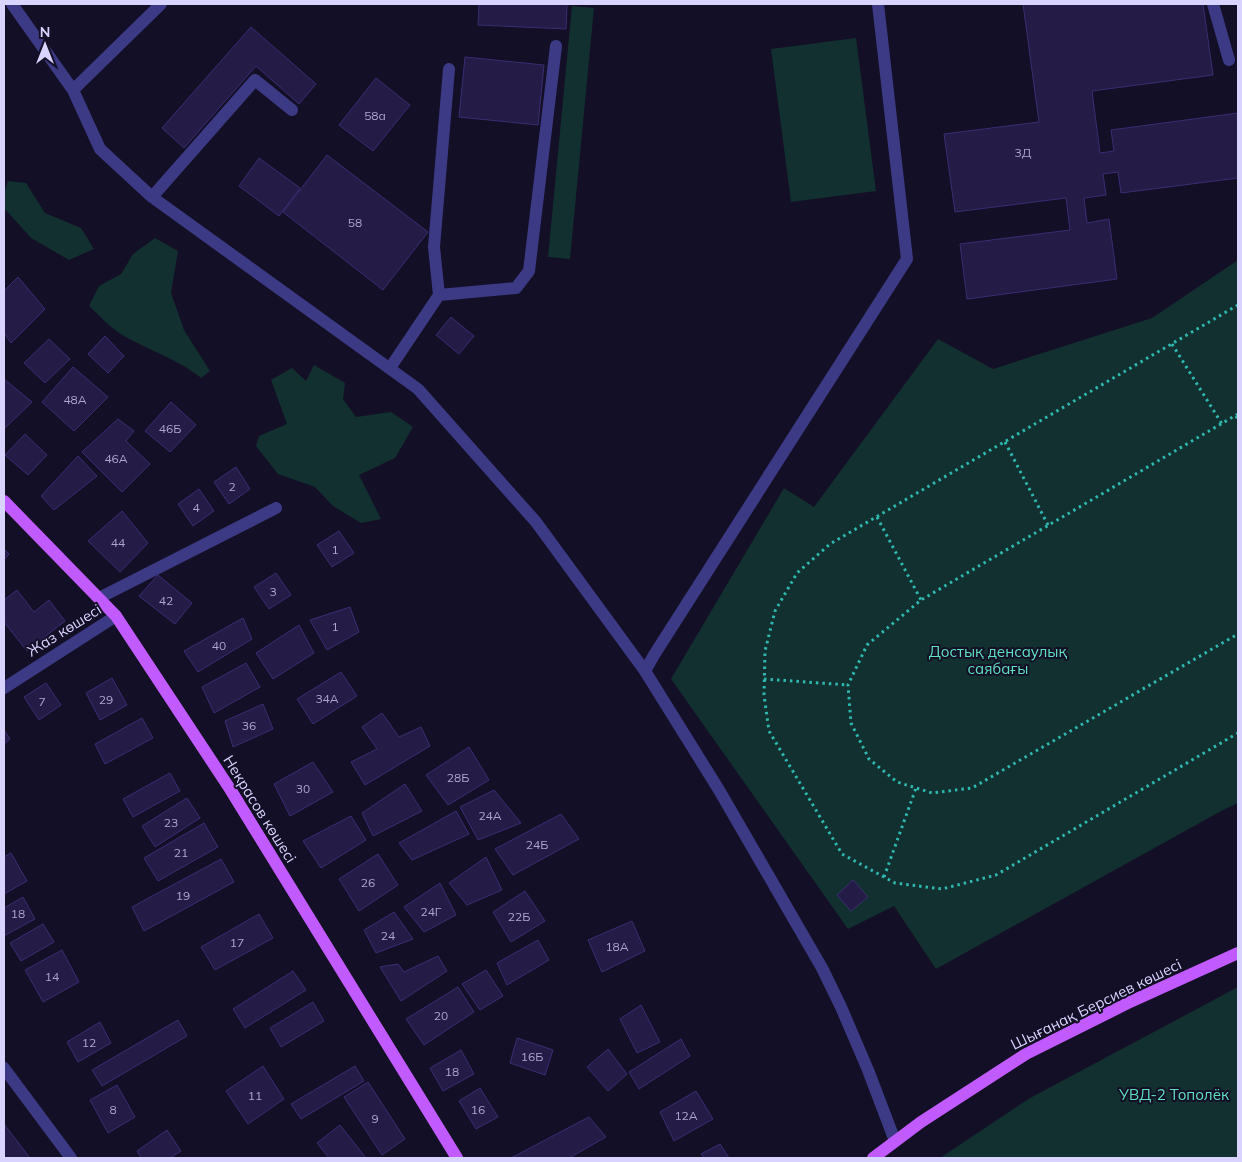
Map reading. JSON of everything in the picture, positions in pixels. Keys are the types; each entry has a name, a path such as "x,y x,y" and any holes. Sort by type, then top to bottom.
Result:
{"main road":[{"name":"Некрасов көшесі","path":"4,501 116,616 230,789 454,1157"},
{"name":"Шығанақ Берсиев көшесі","path":"872,1158 921,1122 1026,1054 1130,1002 1238,955"}],"street":[{"path":"12,4 73,90 100,149 152,196 418,389 536,522 645,671 719,790 822,968 868,1070 895,1142"},
{"path":"73,90 161,4"},
{"path":"645,671 907,259 878,4"},
{"path":"1213,4 1230,60"},
{"path":"439,295 516,288 529,271 556,46"},
{"path":"390,368 439,295 434,247 449,69"},
{"path":"152,196 255,80 292,110"},
{"path":"98,598 276,508"},
{"name":"Жаз көшесі","path":"4,688 116,616"},
{"path":"4,1068 71,1158"}],"path":[{"path":"1238,305 830,544 797,573 775,611 765,651 764,679 764,695 769,731 842,854 895,883 942,889 996,875 1238,733"},
{"path":"1172,344 1222,424"},
{"path":"1238,420 1237,415 921,600 867,645 848,685 851,723 869,759 897,782 932,793 972,788 1238,634"},
{"path":"1005,442 1048,526"},
{"path":"877,517 921,600"},
{"path":"764,679 848,685"},
{"path":"884,877 916,788"}],"green space":[{"path":"572,6 594,8 570,259 548,257"},
{"path":"856,38 876,191 791,202 771,49"},
{"path":"8,181 26,183 45,213 81,228 94,249 69,260 31,238 4,208 4,194"},
{"path":"155,238 178,251 171,293 184,330 210,371 201,378 181,364 125,337 89,306 99,286 121,274 133,254"},
{"name":"Достық денсаулық саябағы","path":"1238,260 1238,803 936,969 894,906 848,929 671,679 784,488 814,507 938,339 993,369 1152,318"},
{"path":"314,365 345,383 343,399 356,417 391,412 413,427 395,458 359,475 381,519 361,523 333,506 315,487 278,474 256,446 259,436 287,424 271,380 292,368 306,381"},
{"name":"УВД-2 Тополёк","path":"1238,987 1238,1158 940,1158 1030,1098"}],"building":[{"path":"479,4 567,4 566,29 478,25"},
{"path":"1023,4 1203,4 1213,75 1092,91 1100,153 1114,151 1111,130 1238,113 1238,178 1121,193 1118,172 1103,174 1106,195 1084,198 1087,223 1109,219 1117,279 967,299 960,244 1070,230 1066,198 955,212 944,134 1039,122"},
{"path":"251,27 316,84 299,104 256,66 184,148 162,128"},
{"path":"465,57 544,65 538,125 459,117"},
{"path":"376,78 410,105 373,151 339,125"},
{"path":"327,155 428,232 383,290 283,212"},
{"path":"259,158 300,188 279,216 239,186"},
{"path":"18,277 45,309 11,343 4,333 4,291"},
{"path":"451,317 474,336 459,354 436,335"},
{"path":"105,336 124,356 108,373 88,354"},
{"path":"49,339 70,359 45,383 24,363"},
{"path":"73,367 108,397 74,431 42,402"},
{"path":"4,379 32,402 4,429"},
{"path":"171,402 196,425 170,452 145,431"},
{"path":"118,419 134,431 126,441 150,464 122,492 82,452"},
{"path":"25,434 47,455 28,475 5,455"},
{"path":"78,456 97,476 54,510 41,496"},
{"path":"236,467 250,489 229,504 214,482"},
{"path":"199,489 214,511 193,526 178,504"},
{"path":"122,511 148,543 120,572 88,541"},
{"path":"339,531 354,553 332,567 317,545"},
{"path":"4,549 9,554 4,560"},
{"path":"276,573 291,595 269,609 254,587"},
{"path":"158,575 192,603 175,624 139,596"},
{"path":"17,590 34,612 49,600 65,621 27,651 4,622 4,600"},
{"path":"350,607 359,632 327,650 310,620"},
{"path":"243,618 252,639 198,672 184,651"},
{"path":"299,625 314,653 273,679 256,653"},
{"path":"246,663 260,687 214,713 202,687"},
{"path":"341,672 357,696 313,724 297,699"},
{"path":"112,678 127,705 100,720 86,693"},
{"path":"46,683 61,705 39,720 24,697"},
{"path":"263,704 273,729 233,747 225,721"},
{"path":"382,713 399,737 421,727 430,746 365,785 351,762 377,749 362,727"},
{"path":"142,718 153,738 105,764 95,744"},
{"path":"4,730 10,739 4,744"},
{"path":"469,747 489,780 448,805 426,775"},
{"path":"313,762 333,792 290,816 274,784"},
{"path":"170,773 180,791 133,817 123,799"},
{"path":"405,784 422,811 373,836 362,813"},
{"path":"494,790 521,823 478,840 460,807"},
{"path":"187,798 200,818 155,847 142,826"},
{"path":"456,811 469,834 412,860 399,843"},
{"path":"561,814 579,839 513,875 495,849"},
{"path":"351,816 366,840 321,868 303,841"},
{"path":"204,823 218,847 158,881 144,858"},
{"path":"11,853 27,881 4,894 4,857"},
{"path":"378,854 398,885 359,911 339,879"},
{"path":"486,857 502,890 467,905 449,883"},
{"path":"221,859 234,882 144,931 132,907"},
{"path":"853,880 868,897 851,911 837,895"},
{"path":"440,883 456,915 424,932 404,907"},
{"path":"525,891 545,921 511,942 493,912"},
{"path":"23,897 35,919 4,936 4,908"},
{"path":"394,912 413,939 376,953 364,930"},
{"path":"259,914 273,938 215,970 201,947"},
{"path":"632,921 645,951 602,972 588,940"},
{"path":"43,924 54,942 21,961 10,943"},
{"path":"538,940 549,960 507,985 497,963"},
{"path":"62,950 79,982 43,1002 25,970"},
{"path":"438,956 447,971 401,1001 380,967 398,964 404,972"},
{"path":"486,970 503,996 480,1010 462,984"},
{"path":"293,971 306,990 245,1028 233,1009"},
{"path":"458,987 474,1012 424,1045 406,1019"},
{"path":"313,1002 324,1021 281,1047 270,1028"},
{"path":"641,1005 660,1042 637,1053 620,1019"},
{"path":"178,1020 187,1036 102,1086 92,1070"},
{"path":"100,1022 111,1043 78,1062 67,1042"},
{"path":"517,1038 553,1050 545,1075 510,1063"},
{"path":"681,1039 690,1056 639,1089 629,1072"},
{"path":"608,1049 627,1074 608,1091 587,1067"},
{"path":"461,1050 474,1074 443,1091 430,1068"},
{"path":"263,1066 284,1099 248,1124 226,1091"},
{"path":"355,1066 364,1081 301,1119 291,1104"},
{"path":"368,1082 405,1139 382,1155 344,1097"},
{"path":"117,1085 135,1117 108,1133 90,1100"},
{"path":"480,1088 498,1117 476,1129 459,1101"},
{"path":"696,1091 713,1119 674,1141 660,1112"},
{"path":"589,1117 606,1137 569,1158 511,1158"},
{"path":"4,1124 30,1158 4,1158"},
{"path":"340,1125 366,1158 329,1158 317,1143"},
{"path":"167,1130 181,1151 170,1158 141,1158 137,1151"},
{"path":"720,1144 729,1158 704,1158 701,1154"}]}
